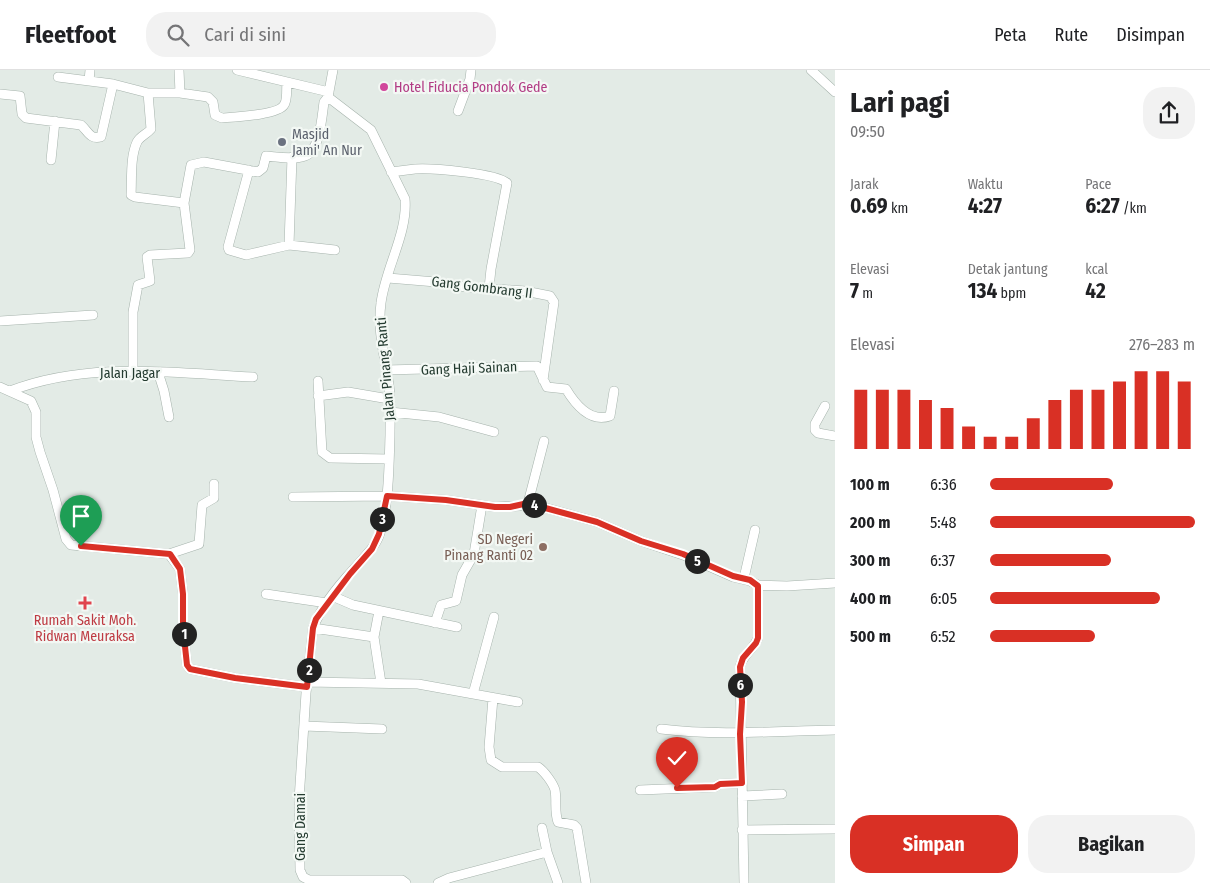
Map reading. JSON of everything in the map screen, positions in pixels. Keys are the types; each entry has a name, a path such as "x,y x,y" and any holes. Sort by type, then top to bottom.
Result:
{"street":[{"path":"89,81 90,70"},
{"path":"179,70 180,93"},
{"path":"237,70 287,82 328,95"},
{"path":"133,372 133,312 137,286 150,281 148,256 189,252 184,203 191,165 204,162 258,172 261,170 266,156 292,157 308,155 316,146 324,102 328,95 333,70"},
{"path":"458,111 470,79 471,70"},
{"path":"810,70 835,92"},
{"path":"58,77 112,84 148,93 180,93 211,99 215,115 222,118 274,111 283,108 287,82"},
{"path":"0,94 20,96 22,114 26,118 81,125 94,138 101,137 112,84"},
{"path":"148,93 151,129 137,143 134,155 132,195 135,197 184,203"},
{"name":"Jalan Pinang Ranti","path":"302,767 307,684 313,644 313,628 316,619 330,600 372,549 379,534 387,496 390,412 389,387 381,343 381,300 406,206 405,199 371,130 328,95"},
{"path":"51,160 55,121"},
{"path":"289,245 292,157"},
{"path":"392,172 416,169 452,171 499,178 508,183 489,288"},
{"path":"248,170 228,247 229,250 246,255 289,245 335,250"},
{"name":"Gang Gombrang II","path":"388,278 550,296 554,302 543,381"},
{"path":"0,321 93,316"},
{"name":"Gang Haji Sainan","path":"386,370 538,366 543,381"},
{"name":"Jalan Jagar","path":"10,390 53,377 97,372 158,372 253,377"},
{"path":"158,372 164,392 168,417"},
{"path":"318,381 320,448 326,456 330,458 389,459"},
{"path":"543,381 547,386 566,389 577,407 584,412 604,418 610,416 614,391"},
{"path":"0,387 31,401 36,412 36,437 40,452 53,490 66,540 72,545 170,554 199,544 202,505 214,498 214,484"},
{"path":"318,396 348,392 389,399"},
{"path":"825,406 815,424 815,430 818,433 835,436"},
{"path":"390,412 439,417 494,432"},
{"path":"528,503 544,441"},
{"path":"293,497 387,496 510,507 528,503 597,522 641,541 683,554 733,576 744,578 758,586 835,583"},
{"path":"435,622 441,605 456,601 462,575 474,554 482,505"},
{"path":"744,578 755,530"},
{"path":"170,554 180,569 183,594 183,628 187,665 190,669 235,678 307,684 418,684 518,702"},
{"path":"744,883 740,667 743,658 758,638 758,586"},
{"path":"266,594 330,600 457,627"},
{"path":"379,611 374,637 381,683"},
{"path":"473,694 494,617"},
{"path":"313,628 374,637"},
{"path":"492,698 491,760 502,766 538,767 541,770 555,789 558,822 574,824 577,828 586,883"},
{"path":"304,726 382,729"},
{"path":"661,729 716,734 835,730"},
{"name":"Gang Damai","path":"302,767 299,824 300,870 303,877 309,880 404,882"},
{"path":"640,790 715,787 720,784 742,783"},
{"path":"742,796 782,794"},
{"path":"542,828 547,852 558,883"},
{"path":"742,830 835,829"},
{"path":"438,883 449,878 547,852"}],"place":[{"name":"Hotel Fiducia Pondok Gede","path":"384,87"},
{"name":"Masjid Jami' An Nur","path":"282,142"},
{"name":"SD Negeri Pinang Ranti 02","path":"543,547"},
{"name":"Rumah Sakit Moh. Ridwan Meuraksa","path":"85,603"}],"route":[{"path":"81,546 170,554 180,569 183,594 183,628 187,665 190,669 235,678 307,687 313,644 313,628 316,619 332,596 372,549 379,534 387,496 446,500 495,507 520,506 528,503 597,522 659,548 683,554 733,576 750,580 758,586 759,622 756,643 740,663 742,783 720,784 715,787 677,788"}]}
